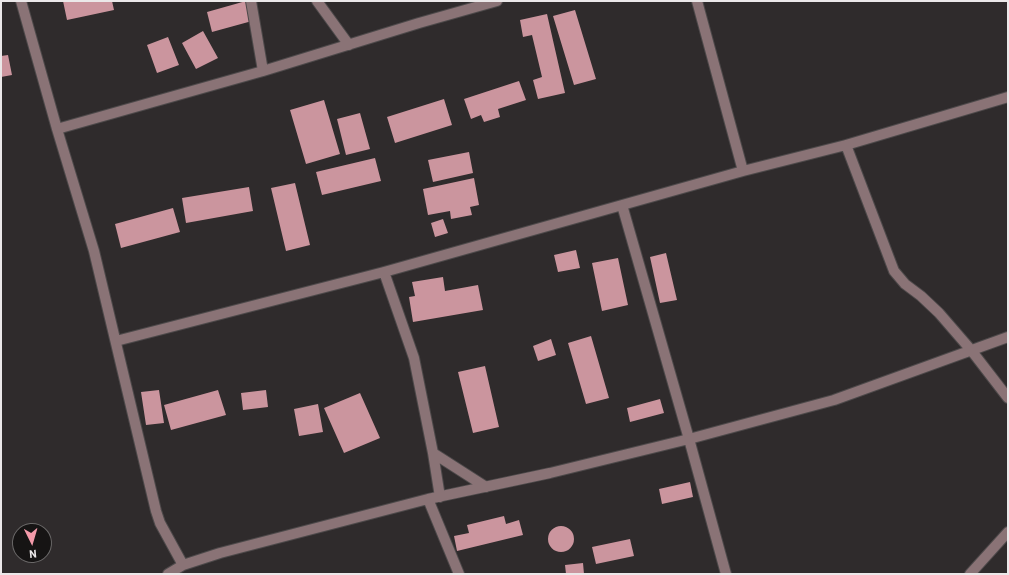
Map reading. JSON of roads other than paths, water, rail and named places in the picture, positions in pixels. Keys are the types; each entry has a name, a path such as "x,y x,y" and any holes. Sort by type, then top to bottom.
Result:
{"street":[{"path":"21,1 57,129 94,251 156,511 160,523 183,565"},
{"path":"251,1 263,71"},
{"path":"317,1 349,45"},
{"path":"57,129 263,71 419,23 497,1"},
{"path":"697,1 744,171"},
{"path":"116,341 384,272 744,171 846,145 1008,97"},
{"path":"846,145 894,270 905,284 922,296 939,314 971,350 1008,398"},
{"path":"622,205 726,574"},
{"path":"384,272 414,358 433,453 440,497"},
{"path":"168,574 183,565 220,553 428,499 550,473 689,439 834,400 1008,337"},
{"path":"433,453 486,487"},
{"path":"428,499 459,574"},
{"path":"970,574 1008,532"}]}
